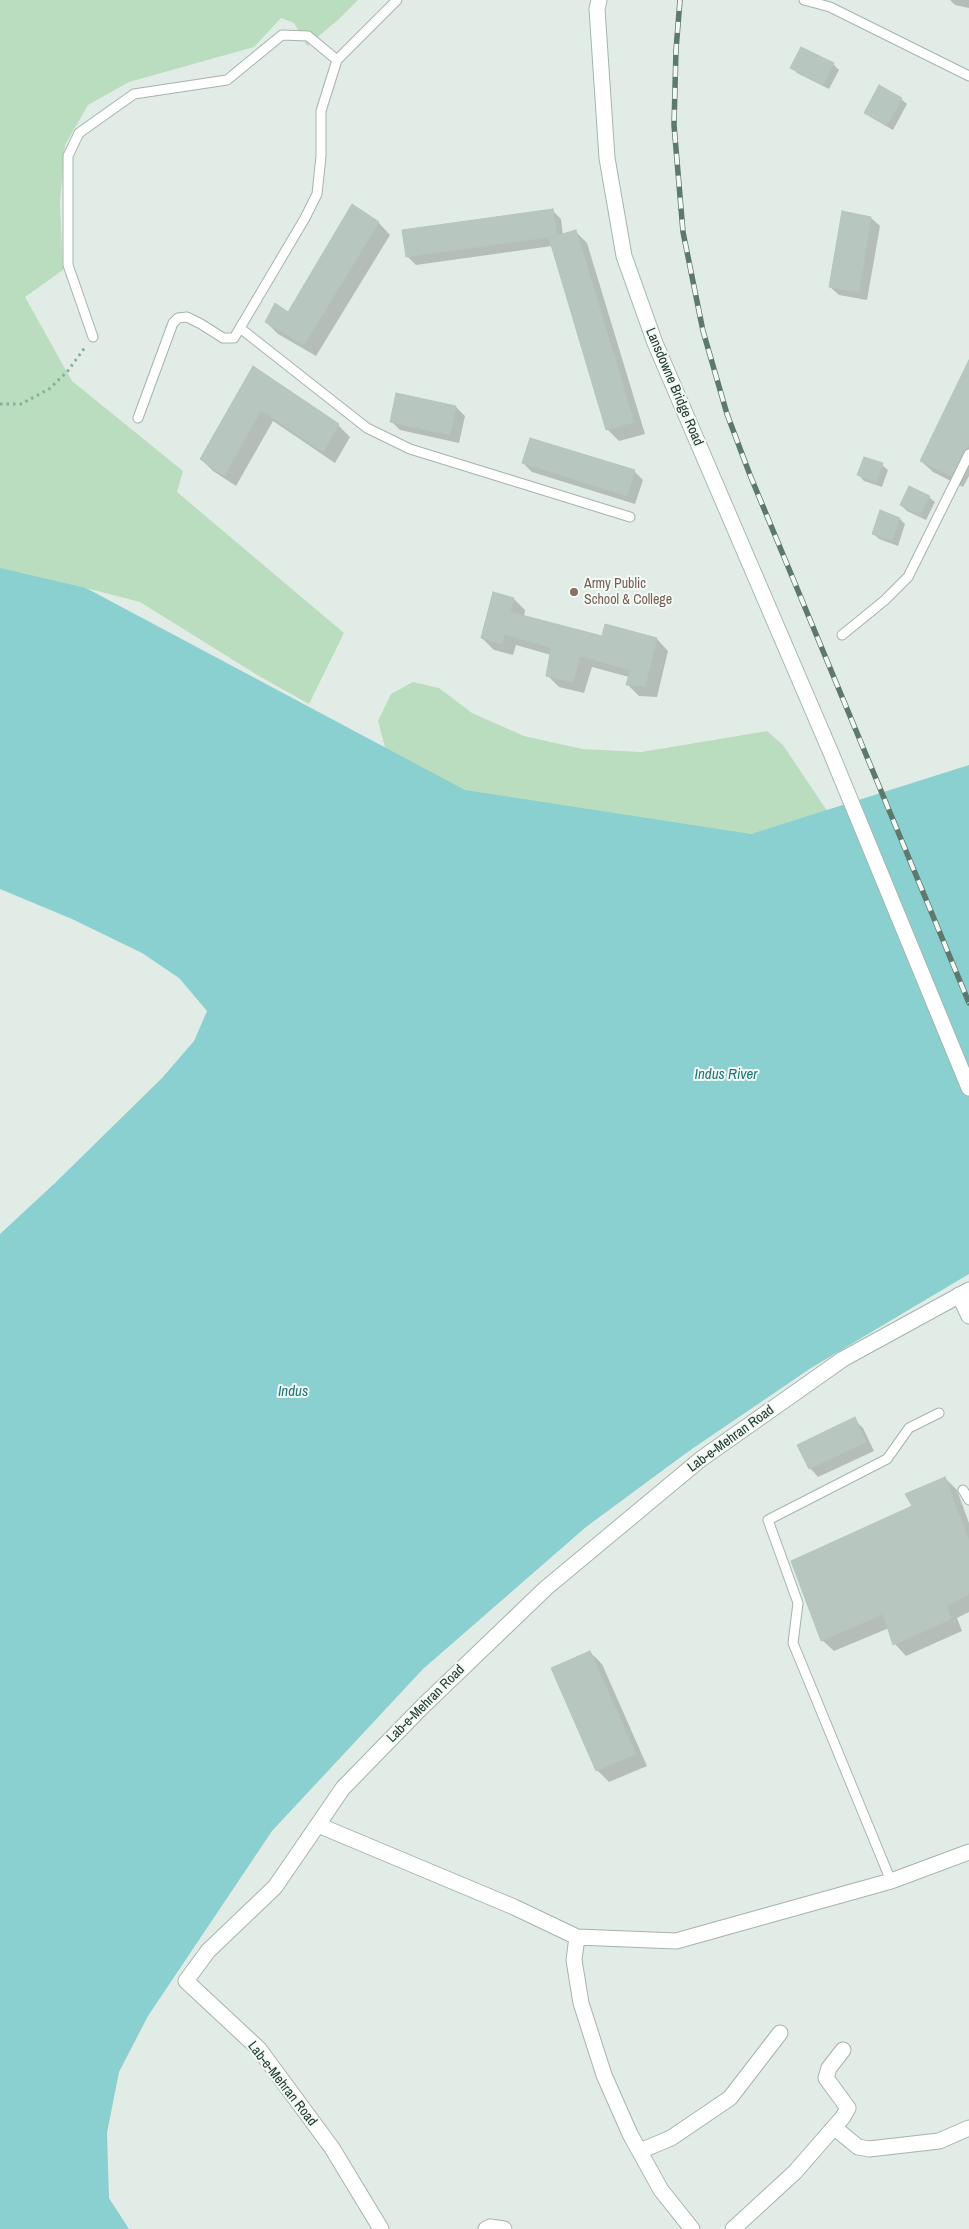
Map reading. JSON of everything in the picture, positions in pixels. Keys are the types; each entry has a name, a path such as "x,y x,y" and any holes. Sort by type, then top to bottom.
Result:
{"street":[{"name":"Lansdowne Bridge Road","path":"598,0 607,158 624,256 655,343 831,753 969,1088"},
{"path":"964,1292 969,1316"},
{"name":"Lab-e-Mehran Road","path":"381,2229 332,2148 259,2049 186,1981 208,1951 275,1887 343,1788 546,1588 701,1459 843,1358 964,1292"},
{"path":"318,1825 514,1907 577,1937 676,1941 890,1881 969,1852"},
{"path":"577,1937 574,1960 581,2004 604,2075 661,2190 692,2229"},
{"path":"640,2151 671,2138 730,2098 780,2034"},
{"path":"732,2229 795,2172 835,2128 848,2108 826,2078 828,2068 843,2050"},
{"path":"835,2128 858,2147 869,2149 939,2141 969,2128"},
{"path":"486,2229 490,2227 504,2229"}],"lane":[{"path":"138,418 173,323 178,318 187,317 223,338 234,338 305,218 317,194 321,111 337,60 397,0"},
{"path":"806,0 830,7 969,76"},
{"path":"93,337 68,265 68,156 79,133 134,94 227,80 282,35 308,36 337,60"},
{"path":"240,328 367,428 410,449 630,518"},
{"path":"842,635 885,600 908,577 969,454"},
{"path":"890,1881 793,1643 798,1603 768,1520 887,1458 909,1428 939,1413"},
{"path":"963,1490 969,1500"}],"path":[{"path":"0,404 21,404 49,388 67,372 93,337"}],"green space":[{"path":"0,0 358,0 307,46 294,23 281,18 254,47 129,82 88,105 65,145 60,202 63,270 25,297 72,381 183,471 177,492 344,633 309,704 259,676 140,602 86,588 0,583"},
{"path":"413,682 439,688 472,713 524,736 582,749 641,752 767,731 783,745 842,833 575,835 390,766 378,721 391,694"}],"water":[{"path":"0,568 86,588 465,790 751,834 969,765 969,1274 811,1368 689,1451 586,1527 423,1669 272,1831 148,2016 119,2072 107,2133 109,2198 129,2229 0,2229 0,1234 162,1078 194,1041 207,1011 179,978 142,953 72,919 0,889"}],"building":[{"path":"801,47 834,63 823,85 790,68"},
{"path":"879,85 902,98 887,125 864,113"},
{"path":"352,204 379,222 304,345 265,322 275,303 288,312"},
{"path":"553,209 557,236 406,257 402,230"},
{"path":"842,211 871,217 859,292 829,287"},
{"path":"576,230 634,422 606,430 549,238"},
{"path":"969,360 969,444 951,476 920,461"},
{"path":"253,366 339,424 323,452 261,410 224,476 200,459"},
{"path":"396,393 456,406 450,435 390,422"},
{"path":"530,438 635,470 627,496 522,463"},
{"path":"864,457 883,463 876,482 857,475"},
{"path":"909,486 930,496 920,515 900,505"},
{"path":"880,510 900,518 892,541 872,534"},
{"path":"493,592 514,598 510,612 602,636 605,624 657,638 645,686 626,685 630,670 580,656 573,682 546,676 551,648 504,634 502,644 481,638"},
{"path":"855,1417 866,1442 809,1469 797,1445"},
{"path":"945,1477 969,1541 969,1594 947,1606 951,1619 893,1645 883,1614 821,1641 791,1561 912,1506 905,1494"},
{"path":"590,1651 636,1754 596,1771 551,1668"}],"railway":[{"path":"680,0 676,50 674,125 683,232 703,331 727,414 750,475 969,1003"}],"place":[{"name":"Army Public School & College","path":"574,592"}],"water label":[{"name":"Indus River","path":"726,1075"},
{"name":"Indus","path":"293,1392"}]}
